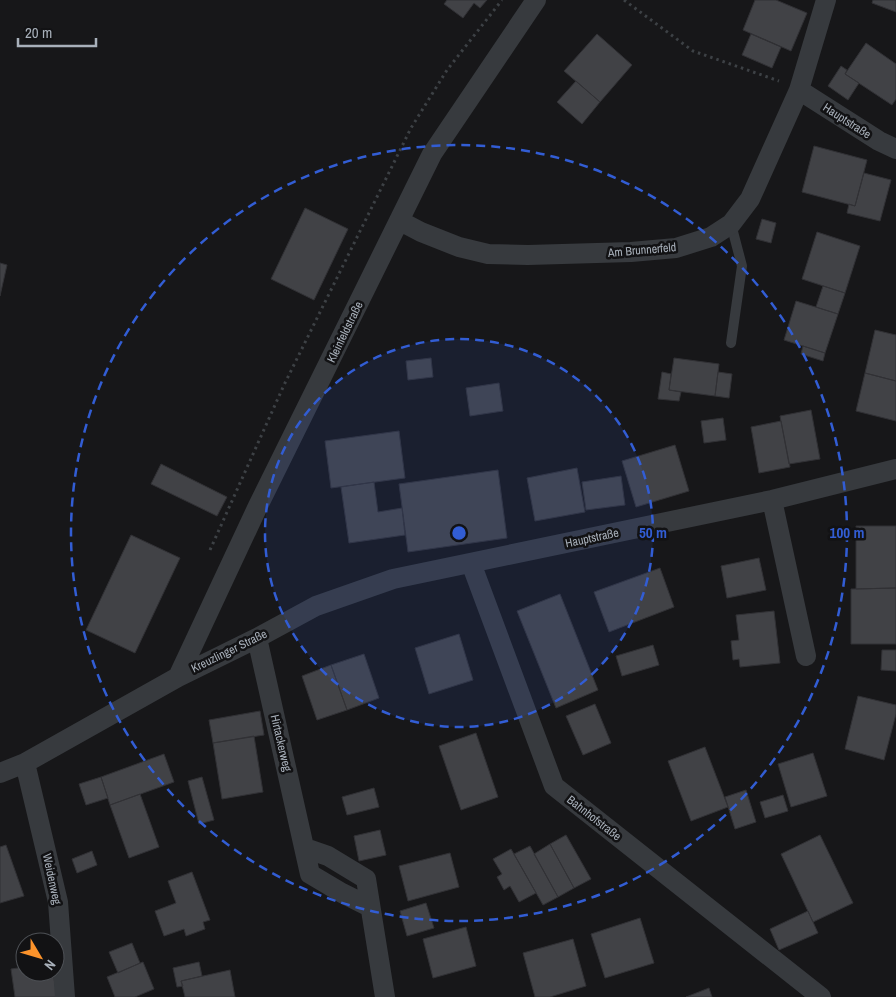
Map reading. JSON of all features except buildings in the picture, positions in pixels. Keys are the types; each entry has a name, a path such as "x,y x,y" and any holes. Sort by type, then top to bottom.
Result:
{"street":[{"name":"Kleinfeldstraße","path":"178,677 263,497 432,154 536,0"},
{"name":"Am Brunnerfeld","path":"400,221 458,247 488,254 528,255 631,252 676,248 711,237 731,224 750,199 799,90 826,0"},
{"name":"Hauptstraße","path":"799,90 879,142 896,149"},
{"name":"Hauptstraße","path":"471,563 772,500 896,469"},
{"path":"772,500 806,656"},
{"name":"Kreuzlinger Straße","path":"0,773 25,763 178,677 258,638 316,606 393,579 471,563"},
{"name":"Bahnhofstraße","path":"471,563 554,786 821,997"},
{"name":"Hirtackerweg","path":"258,638 310,874 370,907 385,997"},
{"name":"Weidenweg","path":"25,763 58,902 65,997"}],"lane":[{"path":"731,224 742,266 731,343"}],"path":[{"path":"209,551 284,385 411,128 447,70 502,0"},
{"path":"624,0 693,51 777,80 799,90"}]}
